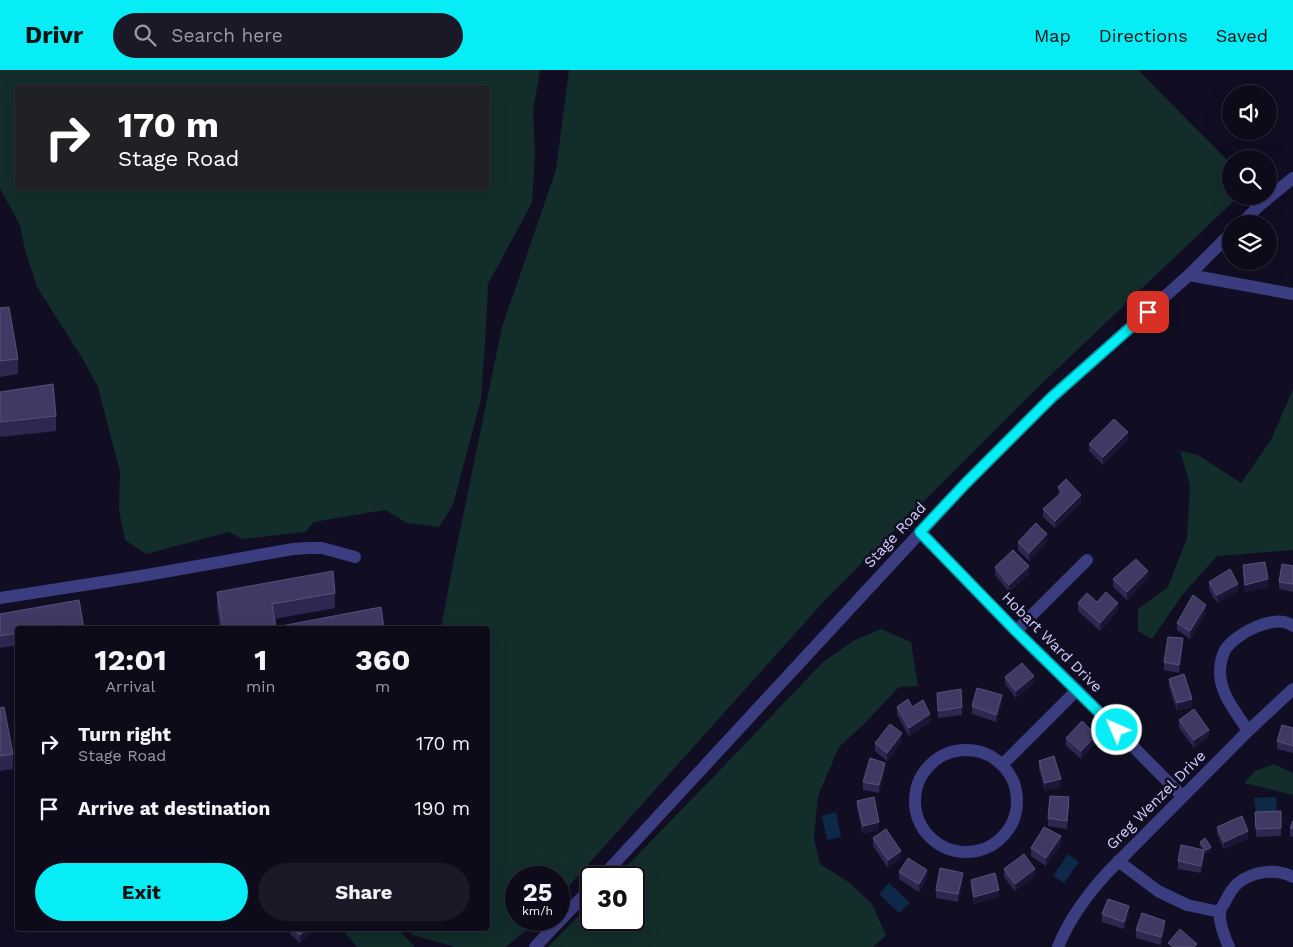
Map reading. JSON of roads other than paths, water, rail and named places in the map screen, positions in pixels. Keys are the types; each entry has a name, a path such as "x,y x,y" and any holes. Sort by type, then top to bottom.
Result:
{"street":[{"path":"1250,215 1293,178"},
{"name":"Stage Road","path":"612,866 966,483 1052,397 1189,275 1222,242"},
{"path":"1189,275 1293,294"},
{"name":"Hobart Ward Drive","path":"920,532 1016,631 1182,796"},
{"path":"0,598 141,576 293,549 322,548 355,557"},
{"path":"1016,631 1087,560"},
{"path":"1248,731 1224,693 1220,671 1225,650 1236,639 1270,622 1288,623 1293,626"},
{"name":"Greg Wenzel Drive","path":"1058,947 1074,914 1118,861 1248,731 1293,689"},
{"path":"1004,763 1077,690"},
{"path":"974,749 984,751 1004,763 1012,780 1017,805 1011,826 1004,835 994,844 980,850 964,853 947,849 937,843 927,833 918,818 915,804 917,787 923,774 939,758 960,750 974,749"},
{"path":"1118,861 1158,891 1187,905 1220,912"},
{"path":"1229,947 1224,934 1220,912 1229,894 1237,884 1260,873 1272,871 1293,877"},
{"path":"535,947 580,900"}],"water":[{"path":"1276,797 1277,811 1256,812 1254,798"},
{"path":"836,812 841,837 827,840 822,816"},
{"path":"1068,854 1079,862 1064,883 1053,876"},
{"path":"889,883 910,903 899,913 879,894"}]}
